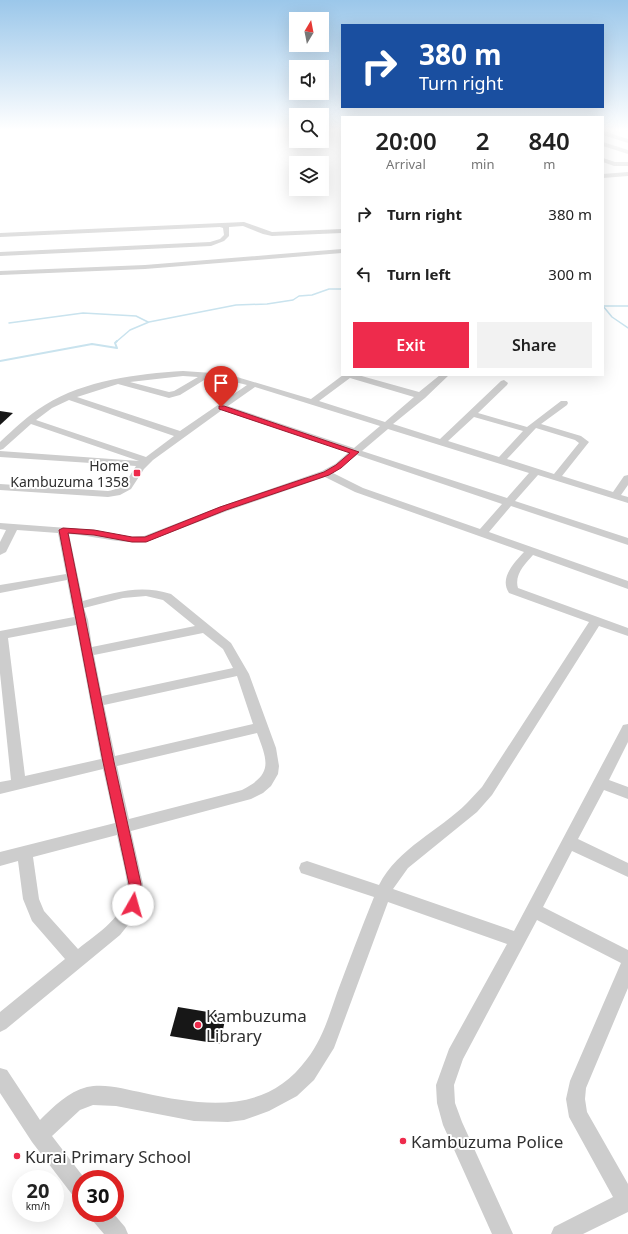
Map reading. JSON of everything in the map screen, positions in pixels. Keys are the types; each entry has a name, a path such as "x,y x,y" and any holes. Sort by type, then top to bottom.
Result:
{"street":[{"path":"0,254 78,241 221,225 244,224 265,233 272,234 341,231"},
{"path":"201,254 211,244 222,240 227,236 228,231 226,227 221,225"},
{"path":"0,235 78,241 201,254"},
{"path":"0,273 201,254 341,251"},
{"path":"118,381 169,395 176,393 207,375"},
{"path":"0,447 48,407 69,397 118,381 157,376 207,375 227,377 254,384 628,500"},
{"path":"313,402 348,376"},
{"path":"352,376 422,396"},
{"path":"0,526 94,533 132,540 146,539 223,509 326,473 338,466 387,426 444,376"},
{"path":"441,443 504,383"},
{"path":"0,487 115,494 126,489 145,462 254,384"},
{"path":"69,397 181,435"},
{"path":"500,461 531,427 564,403"},
{"path":"221,407 628,542"},
{"path":"473,414 578,438 584,442 556,478"},
{"path":"30,421 145,462"},
{"path":"0,454 145,462"},
{"path":"481,534 535,472"},
{"path":"326,473 359,490 628,585"},
{"path":"614,496 628,478"},
{"path":"0,552 13,527"},
{"path":"0,1023 114,930 125,918 133,905 135,884 63,530"},
{"path":"530,551 511,577 510,585 513,590 628,632"},
{"path":"0,589 72,576"},
{"path":"0,859 246,795 256,790 270,777 272,769 270,750 241,671 226,646 167,597 153,592 138,592 80,613 1,635 19,783"},
{"path":"39,1135 73,1103 84,1098 94,1096 110,1096 195,1112 225,1114 244,1111 265,1104 299,1084 309,1073 326,1047 383,893 390,879 403,863 472,808 487,791 596,621"},
{"path":"88,652 205,628"},
{"path":"98,702 241,671"},
{"path":"0,788 261,727"},
{"path":"503,1234 453,1125 446,1103 445,1085 455,1055 518,940 628,729"},
{"path":"600,782 628,793"},
{"path":"569,842 628,870"},
{"path":"25,853 33,908 38,916 77,960"},
{"path":"307,868 518,940"},
{"path":"533,910 628,958"},
{"path":"561,1234 627,1201 579,1117 575,1107 575,1098 577,1088 628,967"},
{"path":"0,1077 39,1135 72,1178"},
{"path":"107,1222 118,1234"}],"building":[{"path":"0,411 13,413 0,425"},
{"name":"Kambuzuma Library","path":"178,1007 226,1015 220,1044 170,1036"}],"waterway":[{"path":"116,342 130,330 149,322 236,305 267,304 293,300 299,296 312,295 329,289 341,289"},
{"path":"604,306 628,306"},
{"path":"604,307 612,317 628,328"},
{"path":"9,323 83,313 136,316 148,322"},
{"path":"0,361 92,344 117,348 116,342"}],"place":[{"name":"Home Kambuzuma 1358","path":"137,473"},
{"name":"Kambuzuma Library","path":"198,1025"},
{"name":"Kambuzuma Police","path":"403,1141"},
{"name":"Kurai Primary School","path":"17,1156"}],"route":[{"path":"133,905 135,884 63,530 94,533 132,540 146,539 269,492 326,473 338,466 355,452 221,407"}]}
